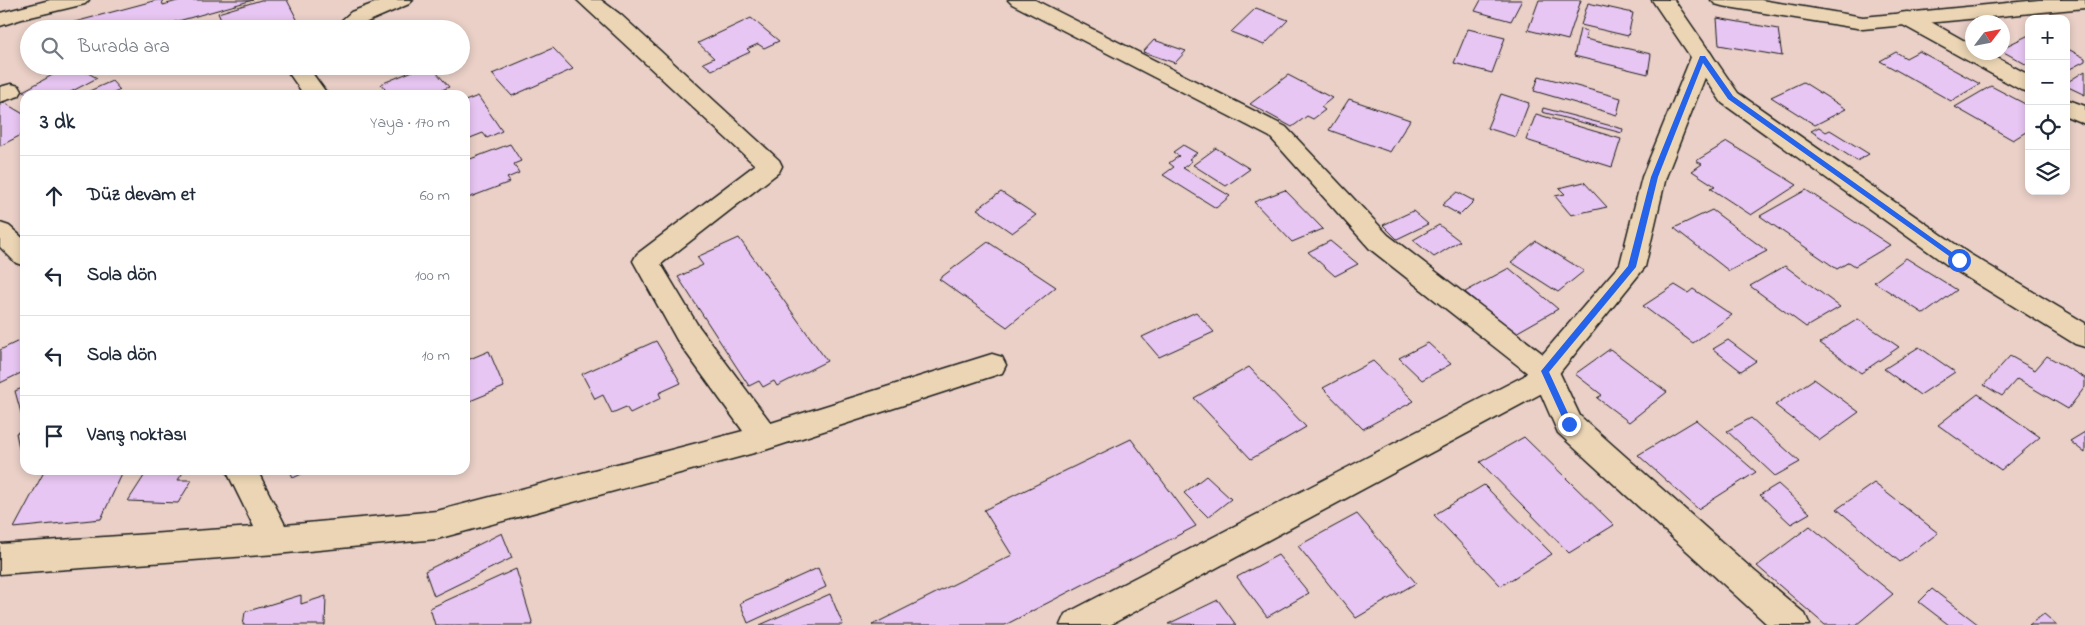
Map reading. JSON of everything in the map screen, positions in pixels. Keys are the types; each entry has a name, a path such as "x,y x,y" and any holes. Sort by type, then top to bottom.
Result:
{"street":[{"path":"12,11 78,0"},
{"path":"350,15 402,0"},
{"path":"588,0 613,20 770,166 646,261 687,332 765,438"},
{"path":"1019,0 1278,132 1379,242 1545,371 1569,424 1739,579 1793,625"},
{"path":"1663,0 1730,98 1959,260 2085,336"},
{"path":"1722,0 1863,23 2085,2"},
{"path":"1907,18 2025,83"},
{"path":"1077,625 1534,384 1632,267 1654,177 1702,57"},
{"path":"302,75 312,90"},
{"path":"2070,108 2085,116"},
{"path":"0,232 20,251"},
{"path":"0,559 276,540 437,525 765,438 992,366"},
{"path":"243,475 276,540"}],"building":[{"path":"157,0 162,0 163,5 181,0 253,0 182,20 82,20"},
{"path":"261,0 287,0 297,20 221,20 218,13"},
{"path":"1481,0 1522,0 1511,21 1475,11"},
{"path":"1539,0 1581,0 1568,40 1528,30"},
{"path":"1588,3 1633,13 1628,36 1581,25"},
{"path":"1256,8 1288,20 1264,45 1231,32"},
{"path":"751,18 779,41 764,48 758,44 747,49 750,52 712,70 703,63 714,58 698,43"},
{"path":"1717,18 1778,29 1782,56 1719,45"},
{"path":"1468,29 1505,38 1492,73 1454,63"},
{"path":"1580,29 1587,31 1585,39 1651,54 1648,74 1574,56"},
{"path":"2025,37 2025,64 2010,55 2010,44"},
{"path":"1154,40 1186,51 1175,63 1143,52"},
{"path":"553,48 573,69 512,96 492,74"},
{"path":"2070,50 2085,58 2085,61 2070,69"},
{"path":"1919,51 1980,84 1951,101 1880,61 1896,52 1906,58"},
{"path":"2085,71 2085,95 2070,88 2070,80"},
{"path":"52,75 92,75 97,78 74,90 25,90"},
{"path":"403,75 439,75 449,87 442,90 386,90 381,84"},
{"path":"1288,75 1332,98 1321,107 1325,110 1313,119 1307,116 1292,127 1250,104"},
{"path":"1539,76 1621,98 1617,115 1534,91"},
{"path":"112,81 120,90 92,90"},
{"path":"1803,82 1846,109 1815,125 1771,97"},
{"path":"1991,86 2025,104 2025,132 2013,140 1955,107"},
{"path":"1501,94 1529,103 1516,137 1487,128"},
{"path":"478,96 502,131 487,138 483,133 470,138 470,99"},
{"path":"1349,99 1410,120 1390,152 1329,130"},
{"path":"3,102 20,112 20,136 0,146 0,103"},
{"path":"1543,108 1623,129 1622,133 1542,112"},
{"path":"1536,114 1621,139 1612,167 1526,140"},
{"path":"1819,127 1826,132 1830,130 1869,154 1857,161 1811,131"},
{"path":"1727,142 1797,185 1751,215 1710,188 1715,186 1692,171 1702,164 1696,161"},
{"path":"510,144 521,161 514,164 519,173 507,178 510,182 470,197 470,159"},
{"path":"1183,145 1197,153 1189,159 1192,161 1183,168 1230,196 1216,208 1163,175 1174,167 1169,163 1179,156 1173,152"},
{"path":"1216,148 1250,169 1226,186 1193,165"},
{"path":"1584,182 1607,207 1571,215 1555,196 1565,194 1559,188"},
{"path":"1285,190 1323,229 1292,242 1254,202"},
{"path":"1806,190 1890,245 1855,266 1849,262 1837,269 1760,216"},
{"path":"1001,192 1036,215 1012,233 977,209"},
{"path":"1457,192 1474,201 1460,215 1442,205"},
{"path":"1712,210 1767,251 1729,271 1674,228"},
{"path":"1413,211 1428,224 1397,239 1383,225"},
{"path":"1439,225 1460,241 1434,257 1413,240"},
{"path":"739,238 827,361 777,386 774,381 763,387 759,381 749,386 678,277 703,265 697,257"},
{"path":"1330,241 1358,264 1335,276 1308,252"},
{"path":"1536,241 1584,271 1558,292 1511,262"},
{"path":"988,242 1056,287 1007,327 939,279"},
{"path":"1906,258 1957,290 1924,314 1874,282"},
{"path":"1785,266 1840,307 1806,327 1750,286"},
{"path":"1509,268 1558,309 1514,334 1465,292"},
{"path":"1675,285 1688,293 1693,289 1732,315 1693,343 1643,306"},
{"path":"1196,312 1214,332 1159,357 1142,337"},
{"path":"1858,319 1899,347 1861,373 1820,343"},
{"path":"20,340 20,373 0,383 0,350"},
{"path":"1728,340 1756,361 1741,371 1713,349"},
{"path":"656,341 681,383 659,393 661,398 630,413 626,407 612,413 603,395 595,399 582,374"},
{"path":"1428,343 1451,364 1422,380 1399,358"},
{"path":"1919,347 1955,372 1920,395 1884,369"},
{"path":"1610,349 1667,392 1629,422 1597,398 1602,395 1575,374"},
{"path":"489,351 504,387 470,401 470,359"},
{"path":"2010,356 2035,370 2047,356 2085,378 2085,387 2068,409 2017,379 2002,396 1984,385"},
{"path":"1373,361 1414,401 1363,429 1323,388"},
{"path":"1249,367 1306,427 1251,459 1194,398"},
{"path":"1814,379 1859,412 1820,440 1775,405"},
{"path":"20,389 20,409 15,391"},
{"path":"1978,394 2040,437 2001,470 1938,425"},
{"path":"1751,418 1800,462 1775,476 1727,431"},
{"path":"1696,420 1756,472 1698,509 1638,455"},
{"path":"20,431 20,452 16,433"},
{"path":"2085,432 2085,453 2070,441"},
{"path":"1524,437 1614,525 1569,553 1480,462"},
{"path":"1131,439 1196,526 1005,625 872,625 1012,555 984,510"},
{"path":"42,475 122,475 101,519 14,528"},
{"path":"145,475 181,475 178,480 192,480 178,503 128,501"},
{"path":"1206,476 1231,499 1208,517 1184,493"},
{"path":"1874,483 1938,533 1900,562 1837,509"},
{"path":"1778,484 1810,513 1791,524 1760,495"},
{"path":"1484,485 1552,554 1501,586 1434,515"},
{"path":"1357,514 1416,583 1356,618 1298,546"},
{"path":"1810,526 1893,594 1856,625 1825,625 1757,566"},
{"path":"502,533 512,558 434,596 425,571"},
{"path":"1278,555 1309,593 1267,617 1237,577"},
{"path":"818,568 826,587 748,623 740,603"},
{"path":"516,569 533,625 435,625 430,608"},
{"path":"1932,589 1979,625 1949,625 1919,602"},
{"path":"830,594 843,625 760,625"},
{"path":"301,595 301,604 326,596 325,625 243,625 245,612"},
{"path":"1218,600 1236,625 1168,624"},
{"path":"2044,614 2057,625 2029,625"}],"route":[{"path":"1569,424 1545,371 1632,267 1654,177 1702,57 1730,98 1959,260"}]}
